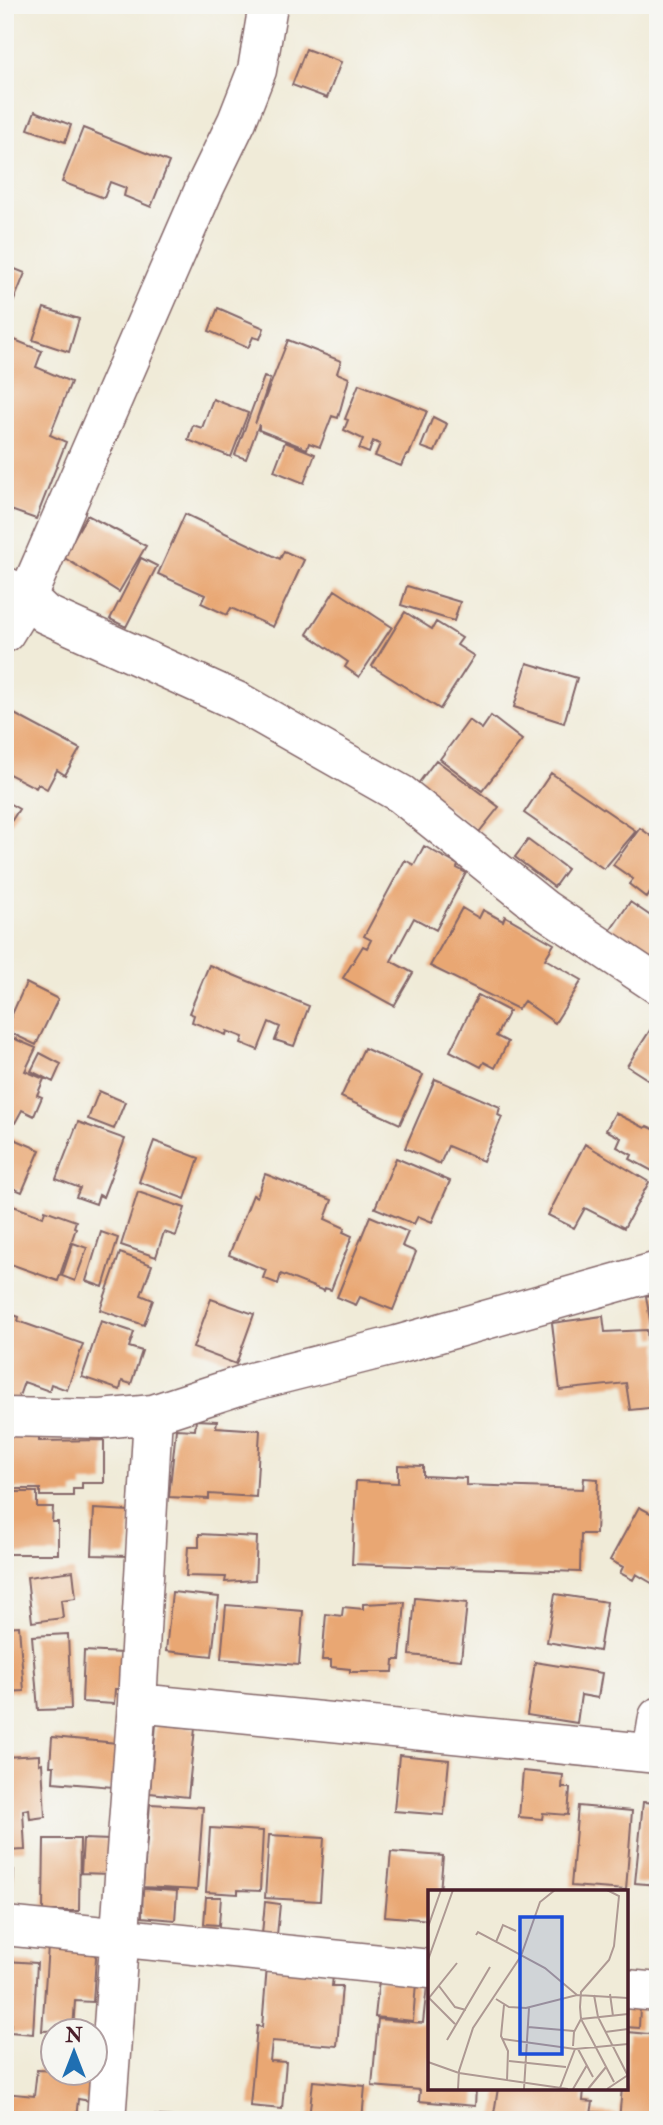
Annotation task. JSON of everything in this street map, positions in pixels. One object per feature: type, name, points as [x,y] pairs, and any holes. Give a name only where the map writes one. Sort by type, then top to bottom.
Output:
[{"type":"street","points":[[5,633],[16,591],[237,121],[257,70],[268,5]]},
{"type":"street","points":[[16,591],[45,614],[239,702],[401,794],[544,909],[658,985]]},
{"type":"street","points":[[5,1418],[101,1419],[153,1414],[251,1382],[658,1271]]},
{"type":"street","points":[[106,2120],[137,1703],[153,1414]]},
{"type":"street","points":[[137,1703],[656,1741]]},
{"type":"street","points":[[5,1926],[428,1969]]},
{"type":"street","points":[[628,1989],[658,1992]]},
{"type":"building","points":[[306,49],[341,62],[327,98],[292,85]]},
{"type":"building","points":[[35,111],[71,125],[65,142],[28,129]]},
{"type":"building","points":[[83,128],[169,162],[151,207],[124,196],[126,188],[110,182],[104,198],[62,182]]},
{"type":"building","points":[[5,265],[25,273],[5,323]]},
{"type":"building","points":[[44,308],[79,319],[69,352],[33,340]]},
{"type":"building","points":[[218,308],[264,328],[260,339],[253,337],[248,348],[209,331]]},
{"type":"building","points":[[5,336],[42,351],[36,367],[71,382],[50,435],[66,442],[36,519],[5,508]]},
{"type":"building","points":[[288,340],[341,361],[337,373],[349,378],[338,418],[332,416],[320,447],[309,443],[307,449],[259,430],[259,424],[246,459],[235,455],[264,377],[270,379],[255,424]]},
{"type":"building","points":[[359,384],[427,411],[409,455],[406,455],[401,466],[375,456],[380,444],[373,441],[369,453],[359,449],[363,439],[344,430],[348,420],[345,419]]},
{"type":"building","points":[[213,399],[248,413],[231,457],[188,440],[193,425],[202,428]]},
{"type":"building","points":[[433,417],[447,424],[435,452],[421,447]]},
{"type":"building","points":[[285,442],[315,454],[304,483],[274,471]]},
{"type":"building","points":[[185,514],[280,559],[284,551],[304,560],[273,627],[231,608],[227,615],[201,603],[205,595],[158,574]]},
{"type":"building","points":[[87,515],[146,546],[119,592],[63,557]]},
{"type":"building","points":[[141,558],[157,566],[126,627],[110,619]]},
{"type":"building","points":[[407,586],[460,602],[454,621],[401,605]]},
{"type":"building","points":[[335,590],[392,627],[359,677],[345,667],[348,662],[307,634]]},
{"type":"building","points":[[405,612],[432,629],[436,622],[462,638],[457,645],[474,656],[440,709],[372,666]]},
{"type":"building","points":[[527,663],[577,678],[564,723],[514,707]]},
{"type":"building","points":[[5,709],[80,749],[65,775],[57,770],[47,789],[38,784],[36,788],[5,772]]},
{"type":"building","points":[[491,716],[522,740],[482,791],[440,759],[469,720],[482,729]]},
{"type":"building","points":[[436,760],[499,807],[479,832],[417,785]]},
{"type":"building","points":[[551,773],[636,831],[604,869],[524,813]]},
{"type":"building","points":[[5,801],[19,809],[5,831]]},
{"type":"building","points":[[640,828],[658,841],[658,899],[650,893],[647,898],[629,884],[633,879],[613,865]]},
{"type":"building","points":[[528,840],[567,869],[554,887],[515,857]]},
{"type":"building","points":[[424,846],[458,865],[457,868],[466,873],[436,930],[414,918],[391,961],[413,973],[394,1006],[343,978],[363,946],[367,948],[371,940],[364,936],[405,860],[414,865]]},
{"type":"building","points":[[630,902],[658,921],[658,955],[654,961],[610,931]]},
{"type":"building","points":[[462,908],[479,918],[483,910],[503,921],[505,916],[554,944],[545,959],[582,980],[555,1023],[524,1001],[518,1009],[430,966]]},
{"type":"building","points":[[209,965],[309,1006],[294,1046],[275,1040],[280,1027],[269,1022],[258,1050],[241,1043],[243,1037],[227,1031],[226,1035],[192,1022],[194,1015],[189,1013]]},
{"type":"building","points":[[26,983],[58,999],[36,1045],[5,1030]]},
{"type":"building","points":[[478,995],[509,1011],[496,1036],[508,1042],[495,1068],[484,1062],[481,1067],[450,1051]]},
{"type":"building","points":[[658,1018],[658,1086],[627,1066]]},
{"type":"building","points":[[8,1036],[36,1048],[25,1071],[44,1079],[37,1095],[42,1097],[34,1116],[22,1110],[15,1123],[5,1118],[5,1038]]},
{"type":"building","points":[[364,1048],[423,1075],[400,1124],[341,1097]]},
{"type":"building","points":[[40,1053],[61,1064],[53,1082],[31,1071]]},
{"type":"building","points":[[435,1079],[500,1107],[498,1115],[502,1117],[483,1161],[448,1146],[440,1164],[405,1148]]},
{"type":"building","points":[[99,1091],[125,1102],[114,1129],[88,1119]]},
{"type":"building","points":[[615,1113],[645,1128],[647,1126],[658,1131],[658,1174],[630,1159],[632,1155],[617,1147],[621,1138],[606,1130]]},
{"type":"building","points":[[78,1122],[125,1139],[103,1197],[99,1195],[96,1204],[76,1197],[80,1188],[56,1179]]},
{"type":"building","points":[[5,1135],[40,1150],[22,1192],[5,1185]]},
{"type":"building","points":[[154,1141],[199,1158],[185,1199],[139,1182]]},
{"type":"building","points":[[585,1144],[649,1182],[624,1228],[585,1208],[574,1228],[548,1215]]},
{"type":"building","points":[[396,1158],[450,1181],[432,1222],[418,1216],[414,1224],[375,1208]]},
{"type":"building","points":[[265,1174],[332,1200],[325,1219],[345,1228],[343,1232],[352,1236],[331,1290],[325,1288],[324,1291],[281,1274],[278,1284],[263,1278],[266,1270],[229,1255],[253,1195],[257,1197]]},
{"type":"building","points":[[138,1192],[185,1208],[176,1236],[164,1232],[156,1257],[121,1245]]},
{"type":"building","points":[[5,1203],[43,1217],[45,1210],[76,1221],[58,1281],[5,1262]]},
{"type":"building","points":[[370,1216],[408,1232],[402,1246],[416,1252],[393,1310],[360,1297],[356,1305],[337,1297]]},
{"type":"building","points":[[101,1232],[118,1238],[103,1287],[86,1281]]},
{"type":"building","points":[[73,1243],[87,1248],[75,1281],[62,1276]]},
{"type":"building","points":[[120,1253],[152,1265],[141,1295],[153,1300],[144,1325],[100,1310]]},
{"type":"building","points":[[658,1294],[658,1337],[653,1338],[646,1296]]},
{"type":"building","points":[[211,1299],[254,1314],[236,1364],[193,1348]]},
{"type":"building","points":[[5,1312],[19,1317],[18,1321],[83,1344],[67,1390],[51,1384],[49,1391],[24,1382],[18,1399],[5,1399]]},
{"type":"building","points":[[603,1316],[605,1332],[647,1330],[648,1343],[658,1342],[658,1407],[630,1410],[626,1383],[560,1390],[552,1323]]},
{"type":"building","points":[[101,1321],[134,1332],[129,1347],[142,1351],[131,1384],[122,1381],[120,1390],[82,1377]]},
{"type":"building","points":[[196,1420],[217,1421],[216,1427],[260,1430],[256,1497],[209,1494],[209,1499],[169,1497],[176,1429],[195,1430]]},
{"type":"building","points":[[5,1434],[39,1434],[39,1441],[104,1440],[104,1483],[82,1483],[82,1489],[73,1489],[73,1496],[40,1496],[40,1489],[5,1489]]},
{"type":"building","points":[[398,1465],[423,1466],[423,1476],[466,1478],[466,1485],[583,1489],[584,1478],[598,1479],[596,1534],[581,1534],[580,1572],[352,1564],[356,1481],[398,1483]]},
{"type":"building","points":[[5,1492],[37,1492],[37,1507],[53,1507],[52,1522],[58,1522],[58,1554],[6,1554]]},
{"type":"building","points":[[639,1507],[658,1517],[658,1580],[655,1585],[636,1574],[633,1580],[620,1573],[623,1567],[610,1560]]},
{"type":"building","points":[[94,1509],[130,1511],[128,1556],[92,1555]]},
{"type":"building","points":[[199,1534],[257,1537],[255,1580],[225,1582],[226,1577],[186,1576],[188,1547],[199,1547]]},
{"type":"building","points":[[73,1571],[76,1598],[61,1600],[63,1618],[32,1622],[27,1577]]},
{"type":"building","points":[[172,1592],[219,1597],[212,1656],[166,1651]]},
{"type":"building","points":[[555,1594],[607,1602],[599,1651],[547,1642]]},
{"type":"building","points":[[415,1598],[467,1603],[461,1660],[410,1655]]},
{"type":"building","points":[[405,1602],[400,1660],[394,1660],[393,1672],[350,1672],[350,1669],[331,1667],[331,1660],[322,1660],[326,1614],[342,1616],[343,1607],[363,1609],[363,1604]]},
{"type":"building","points":[[226,1605],[303,1611],[299,1665],[221,1659]]},
{"type":"building","points":[[19,1626],[24,1691],[5,1692],[5,1627]]},
{"type":"building","points":[[68,1634],[71,1709],[38,1710],[32,1636]]},
{"type":"building","points":[[84,1651],[122,1653],[124,1689],[115,1689],[114,1704],[82,1702]]},
{"type":"building","points":[[535,1662],[602,1673],[598,1698],[581,1695],[577,1723],[527,1715]]},
{"type":"building","points":[[156,1724],[195,1728],[188,1797],[150,1793]]},
{"type":"building","points":[[52,1737],[117,1743],[113,1787],[53,1782],[54,1766],[50,1766]]},
{"type":"building","points":[[39,1755],[39,1764],[42,1763],[45,1817],[30,1819],[29,1809],[23,1810],[25,1850],[5,1851],[5,1757]]},
{"type":"building","points":[[399,1755],[449,1760],[444,1815],[394,1811]]},
{"type":"building","points":[[523,1771],[563,1775],[562,1788],[570,1788],[568,1815],[543,1813],[542,1819],[519,1817]]},
{"type":"building","points":[[643,1802],[658,1803],[658,1885],[635,1883]]},
{"type":"building","points":[[150,1804],[203,1807],[197,1890],[143,1887]]},
{"type":"building","points":[[578,1806],[632,1811],[626,1890],[571,1886]]},
{"type":"building","points":[[210,1828],[263,1831],[260,1891],[238,1890],[238,1894],[206,1892]]},
{"type":"building","points":[[269,1835],[324,1838],[320,1901],[265,1898]]},
{"type":"building","points":[[44,1839],[80,1839],[79,1911],[43,1911]]},
{"type":"building","points":[[83,1839],[110,1840],[109,1874],[81,1873]]},
{"type":"building","points":[[391,1852],[443,1856],[440,1890],[428,1890],[428,1920],[385,1916]]},
{"type":"building","points":[[5,1870],[14,1870],[12,1903],[5,1903]]},
{"type":"building","points":[[143,1889],[177,1891],[175,1920],[142,1917]]},
{"type":"building","points":[[206,1897],[221,1897],[219,1925],[204,1924]]},
{"type":"building","points":[[265,1902],[280,1904],[277,1935],[262,1934]]},
{"type":"building","points":[[48,1946],[91,1949],[96,1957],[93,2002],[75,2001],[74,2016],[43,2016]]},
{"type":"building","points":[[5,1961],[37,1963],[33,2034],[10,2032],[11,2019],[5,2019]]},
{"type":"building","points":[[267,1966],[333,1975],[332,1986],[342,1986],[337,2046],[272,2041],[270,2061],[286,2062],[282,2109],[250,2106],[257,2026],[262,2027]]},
{"type":"building","points":[[379,1980],[416,1983],[413,2021],[375,2017]]},
{"type":"building","points":[[428,1986],[428,2090],[476,2090],[475,2106],[419,2101],[420,2090],[372,2086],[378,2019],[423,2023]]},
{"type":"building","points":[[628,2006],[640,2007],[639,2028],[628,2027]]},
{"type":"building","points":[[628,2032],[658,2035],[658,2120],[619,2120],[622,2090],[628,2090]]},
{"type":"building","points":[[37,2070],[38,2086],[91,2086],[90,2101],[78,2099],[76,2120],[5,2120],[5,2093],[34,2096]]},
{"type":"building","points":[[313,2081],[365,2086],[362,2120],[309,2119]]},
{"type":"building","points":[[498,2090],[584,2090],[583,2101],[593,2102],[590,2120],[493,2120]]},
{"type":"building","points":[[593,2112],[617,2114],[617,2120],[592,2120]]},
{"type":"building","points":[[132,2114],[186,2118],[186,2120],[132,2120]]}]
